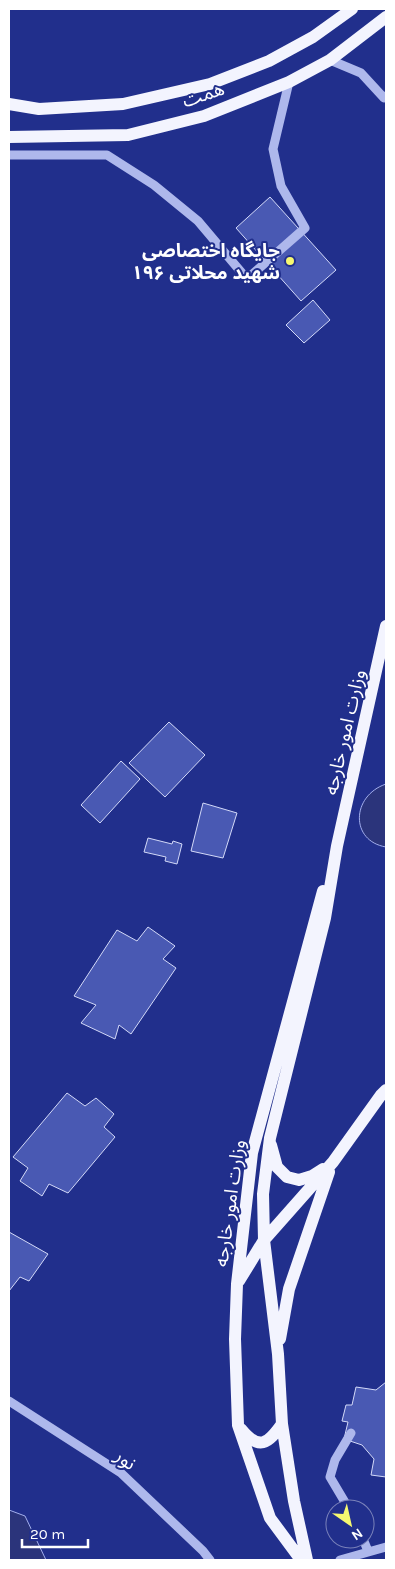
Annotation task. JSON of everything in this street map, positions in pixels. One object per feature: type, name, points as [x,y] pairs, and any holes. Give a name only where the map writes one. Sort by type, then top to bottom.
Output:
[{"type":"main road","name":"همت","points":[[9,104],[39,108],[123,104],[210,84],[269,61],[306,41],[352,9]]},
{"type":"main road","name":"همت","points":[[9,137],[128,135],[204,116],[289,82],[330,60],[386,16]]},
{"type":"main road","name":"وزارت امور خارجه","points":[[307,1560],[294,1501],[282,1424],[278,1354],[264,1240],[262,1194],[270,1138],[325,918],[337,846],[386,626]]},
{"type":"main road","name":"وزارت امور خارجه","points":[[302,1560],[270,1518],[238,1425],[237,1284],[252,1153],[316,915],[337,846]]},
{"type":"main road","points":[[237,1284],[264,1240],[333,1162],[386,1090]]},
{"type":"main road","points":[[270,1138],[277,1168],[287,1176],[299,1180],[312,1176],[333,1162]]},
{"type":"main road","points":[[278,1354],[289,1289],[316,1206],[333,1162]]},
{"type":"main road","points":[[238,1425],[249,1438],[258,1443],[267,1442],[282,1424]]},
{"type":"street","points":[[330,60],[361,73],[384,98],[386,96]]},
{"type":"street","points":[[9,155],[107,155],[154,185],[198,221],[247,279],[305,228],[281,186],[273,149],[289,82]]},
{"type":"street","name":"نور","points":[[9,1401],[121,1473],[203,1551],[210,1560]]},
{"type":"street","points":[[343,1499],[330,1477],[335,1460],[351,1433]]},
{"type":"street","points":[[340,1560],[386,1547]]},
{"type":"shaded area","points":[[386,784],[386,847],[374,843],[366,836],[361,828],[359,818],[366,798],[374,790]]},
{"type":"shaded area","points":[[9,1510],[25,1516],[46,1560],[9,1560]]},
{"type":"building","points":[[270,197],[336,270],[301,301],[236,228]]},
{"type":"building","points":[[313,300],[330,320],[304,343],[286,325]]},
{"type":"building","points":[[169,722],[205,755],[165,797],[129,763]]},
{"type":"building","points":[[121,761],[140,779],[100,823],[81,805]]},
{"type":"building","points":[[203,803],[237,813],[223,858],[191,851]]},
{"type":"building","points":[[148,838],[172,844],[173,841],[182,844],[177,864],[165,861],[166,857],[144,852]]},
{"type":"building","points":[[148,927],[175,946],[163,959],[176,968],[131,1034],[119,1025],[115,1039],[81,1023],[96,1005],[74,996],[117,930],[137,941]]},
{"type":"building","points":[[67,1093],[85,1106],[96,1098],[114,1114],[104,1127],[115,1137],[68,1193],[49,1184],[42,1196],[20,1181],[28,1168],[13,1157]]},
{"type":"building","points":[[9,1232],[48,1254],[29,1281],[20,1277],[9,1291]]},
{"type":"building","points":[[386,1382],[386,1477],[371,1475],[374,1459],[362,1445],[344,1439],[348,1422],[342,1421],[346,1405],[352,1405],[356,1387],[376,1390]]},
{"type":"place","name":"جایگاه اختصاصی ۱۹۶ شهید محلاتی","points":[[290,261]]}]
